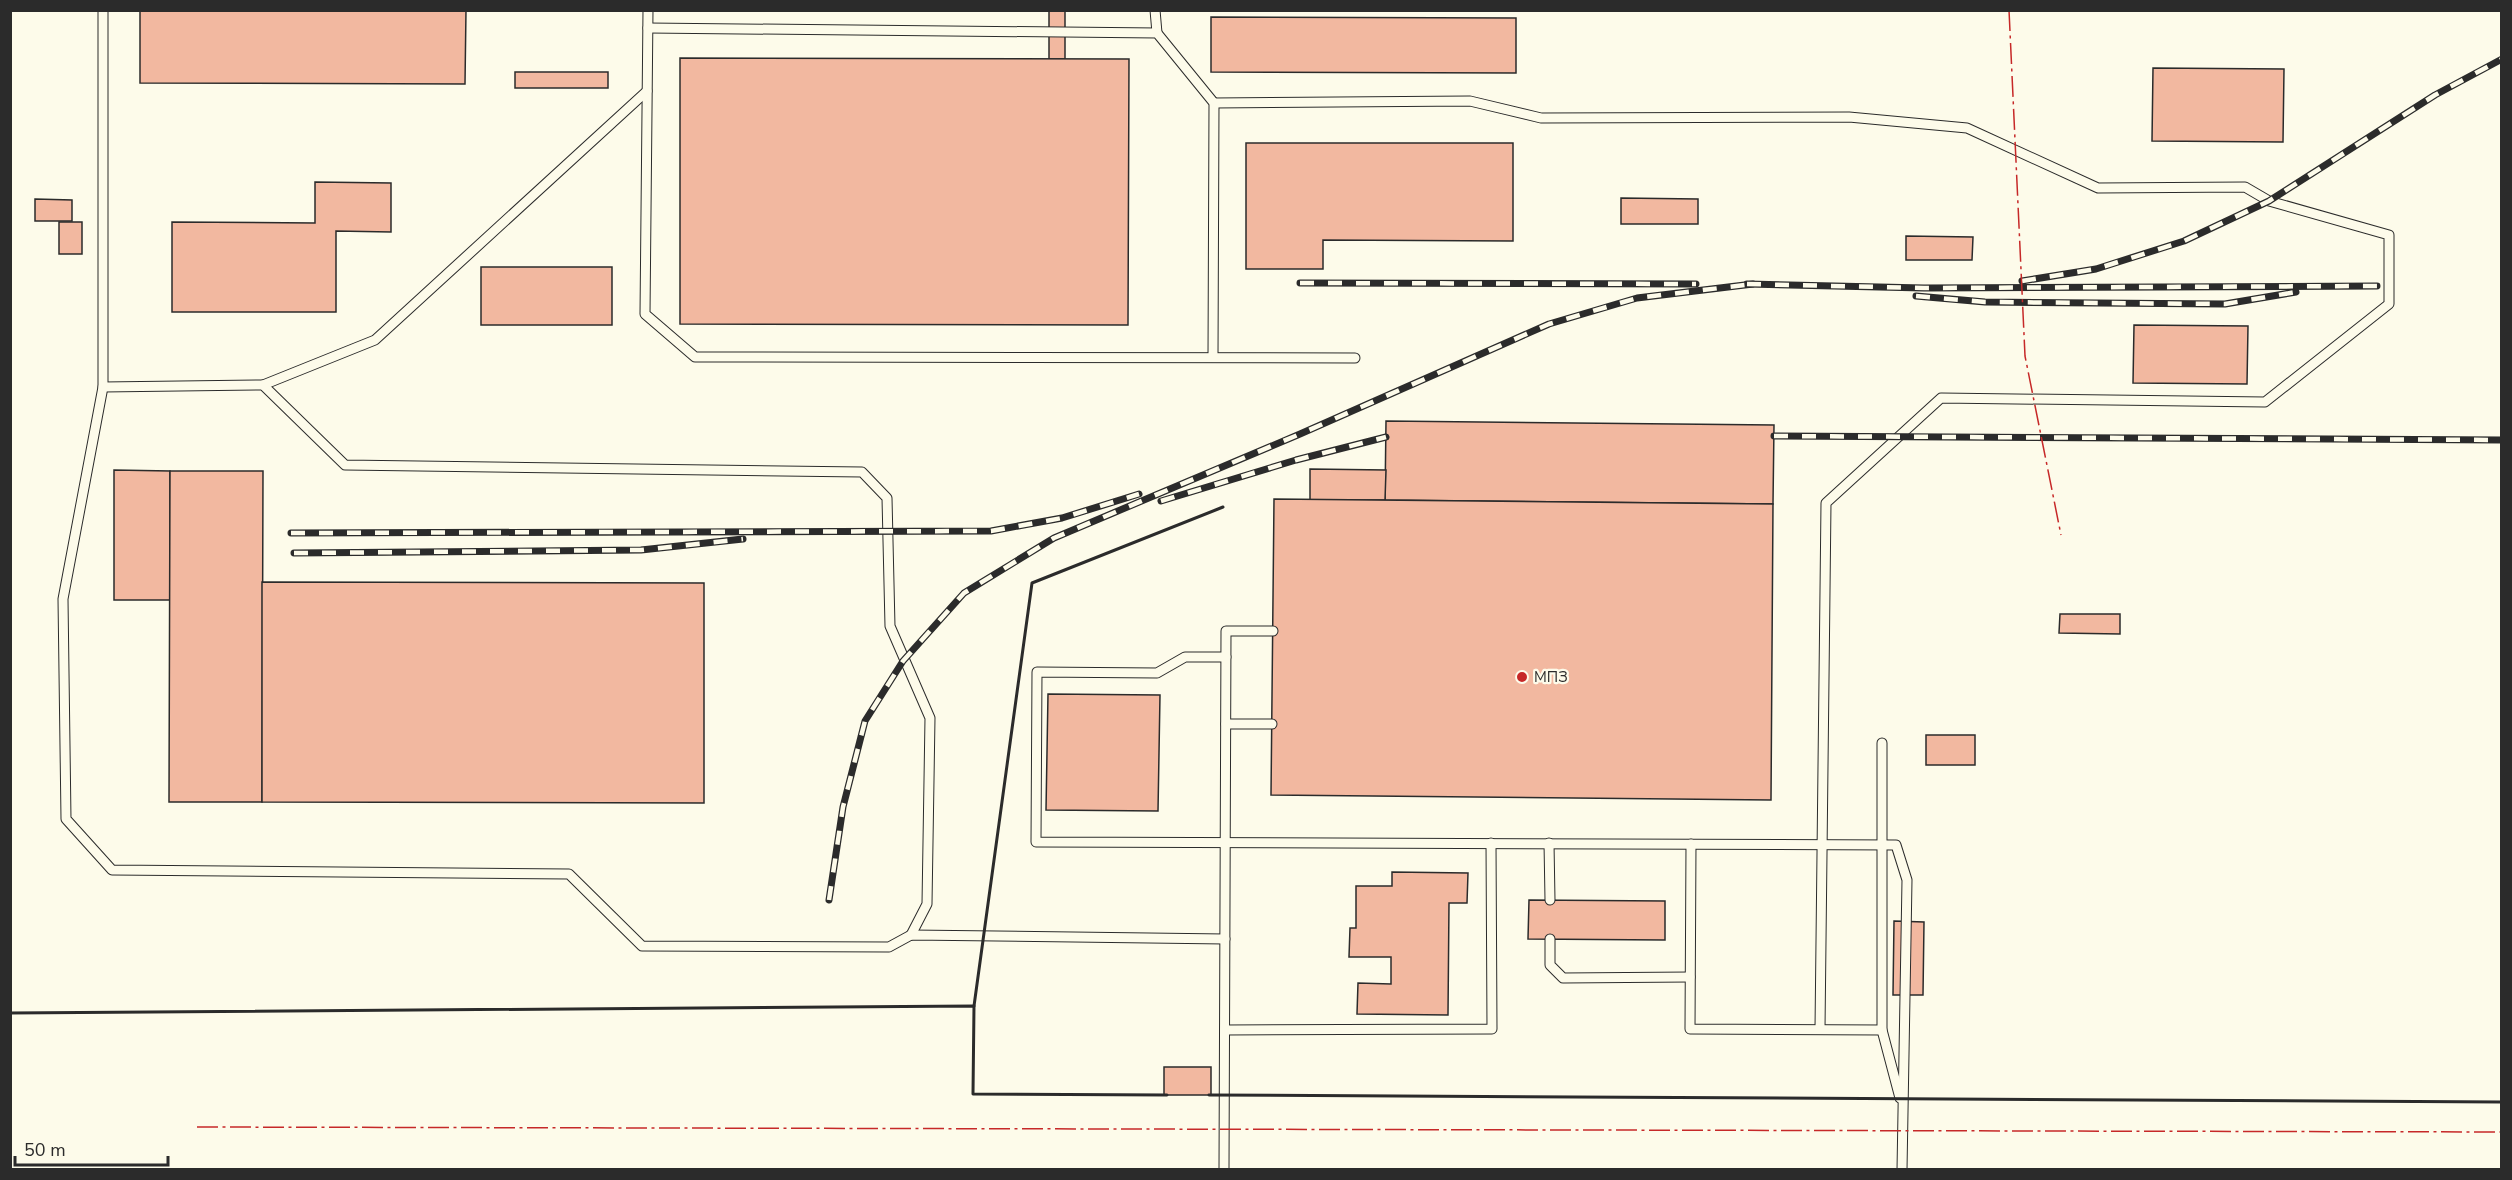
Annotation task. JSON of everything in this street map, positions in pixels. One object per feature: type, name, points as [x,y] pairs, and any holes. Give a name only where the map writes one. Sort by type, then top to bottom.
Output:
[{"type":"lane","points":[[103,10],[103,387],[63,599],[66,819],[112,870],[569,874],[642,946],[889,947],[911,935],[1225,939]]},
{"type":"lane","points":[[648,10],[645,314],[694,357],[1355,358]]},
{"type":"lane","points":[[1155,10],[1157,33],[1214,103],[1213,357]]},
{"type":"lane","points":[[648,28],[1157,33]]},
{"type":"lane","points":[[103,387],[263,385],[375,340],[647,91]]},
{"type":"lane","points":[[1214,103],[1470,101],[1541,118],[1849,117],[1966,128],[2097,188],[2245,186],[2269,201],[2389,235],[2389,304],[2265,402],[1941,398],[1826,503],[1821,1029]]},
{"type":"lane","points":[[263,385],[345,465],[862,472],[887,498],[890,626],[930,718],[927,904],[911,935]]},
{"type":"lane","points":[[1224,1170],[1226,631],[1273,631]]},
{"type":"lane","points":[[1226,657],[1185,657],[1157,673],[1037,672],[1036,842],[1896,844],[1907,880],[1902,1170]]},
{"type":"lane","points":[[1226,724],[1272,724]]},
{"type":"lane","points":[[1882,743],[1882,1030],[1903,1108]]},
{"type":"lane","points":[[1225,1030],[1492,1029],[1491,843]]},
{"type":"lane","points":[[1549,843],[1550,900]]},
{"type":"lane","points":[[1691,844],[1690,1029],[1882,1030]]},
{"type":"lane","points":[[1550,939],[1550,965],[1563,978],[1690,977]]},
{"type":"building","points":[[140,10],[466,10],[465,84],[140,83]]},
{"type":"building","points":[[737,10],[1081,10],[1081,11]]},
{"type":"building","points":[[1049,11],[1065,11],[1065,59],[1049,59]]},
{"type":"building","points":[[1211,17],[1516,18],[1516,73],[1211,72]]},
{"type":"building","points":[[680,58],[1129,59],[1128,325],[680,324]]},
{"type":"building","points":[[2153,68],[2284,69],[2283,142],[2152,141]]},
{"type":"building","points":[[515,72],[608,72],[608,88],[515,88]]},
{"type":"building","points":[[1246,143],[1513,143],[1513,241],[1323,240],[1323,269],[1246,269]]},
{"type":"building","points":[[315,182],[391,183],[391,232],[336,231],[336,312],[172,312],[172,222],[315,223]]},
{"type":"building","points":[[1621,198],[1698,199],[1698,224],[1621,224]]},
{"type":"building","points":[[35,199],[72,200],[72,221],[35,221]]},
{"type":"building","points":[[59,222],[82,222],[82,254],[59,254]]},
{"type":"building","points":[[1906,236],[1973,237],[1972,260],[1906,260]]},
{"type":"building","points":[[481,267],[612,267],[612,325],[481,325]]},
{"type":"building","points":[[2134,325],[2248,326],[2247,384],[2133,383]]},
{"type":"building","points":[[1386,421],[1774,425],[1773,504],[1385,500]]},
{"type":"building","points":[[1310,469],[1386,470],[1385,500],[1310,500]]},
{"type":"building","points":[[114,470],[170,471],[170,600],[114,600]]},
{"type":"building","points":[[170,471],[263,471],[262,802],[169,802]]},
{"type":"building","name":"МПЗ","points":[[1274,499],[1773,504],[1771,800],[1271,795]]},
{"type":"building","points":[[262,582],[704,583],[704,803],[262,802]]},
{"type":"building","points":[[2060,614],[2120,614],[2120,634],[2059,633]]},
{"type":"building","points":[[1048,694],[1160,695],[1158,811],[1046,810]]},
{"type":"building","points":[[1926,735],[1975,735],[1975,765],[1926,765]]},
{"type":"building","points":[[1392,872],[1468,873],[1467,903],[1449,903],[1448,1015],[1357,1014],[1358,983],[1391,984],[1391,957],[1349,957],[1350,928],[1356,928],[1356,886],[1392,886]]},
{"type":"building","points":[[1529,900],[1665,901],[1665,940],[1528,939]]},
{"type":"building","points":[[1894,921],[1924,922],[1923,995],[1893,995]]},
{"type":"building","points":[[1164,1067],[1211,1067],[1211,1095],[1164,1095]]},
{"type":"railway","points":[[2022,281],[2096,269],[2184,241],[2269,201],[2435,95],[2502,59]]},
{"type":"railway","points":[[1300,283],[1696,284]]},
{"type":"railway","points":[[1747,284],[1924,288],[2377,286]]},
{"type":"railway","points":[[829,900],[843,807],[865,721],[903,661],[964,593],[1054,538],[1300,434],[1549,324],[1637,298],[1753,284]]},
{"type":"railway","points":[[1916,296],[1985,302],[2225,304],[2296,292]]},
{"type":"railway","points":[[1774,436],[2502,440]]},
{"type":"railway","points":[[1161,501],[1296,460],[1386,437]]},
{"type":"railway","points":[[291,533],[991,531],[1062,518],[1139,494]]},
{"type":"railway","points":[[294,553],[641,550],[743,539]]},
{"type":"wall","points":[[974,1006],[1032,583],[1223,507]]},
{"type":"wall","points":[[10,1013],[974,1006],[973,1094],[1167,1095]]},
{"type":"wall","points":[[1209,1095],[2502,1102]]},
{"type":"power","points":[[2009,10],[2025,356],[2061,535]]},
{"type":"power","points":[[197,1127],[2502,1132]]},
{"type":"place","name":"МПЗ","points":[[1522,677]]}]
